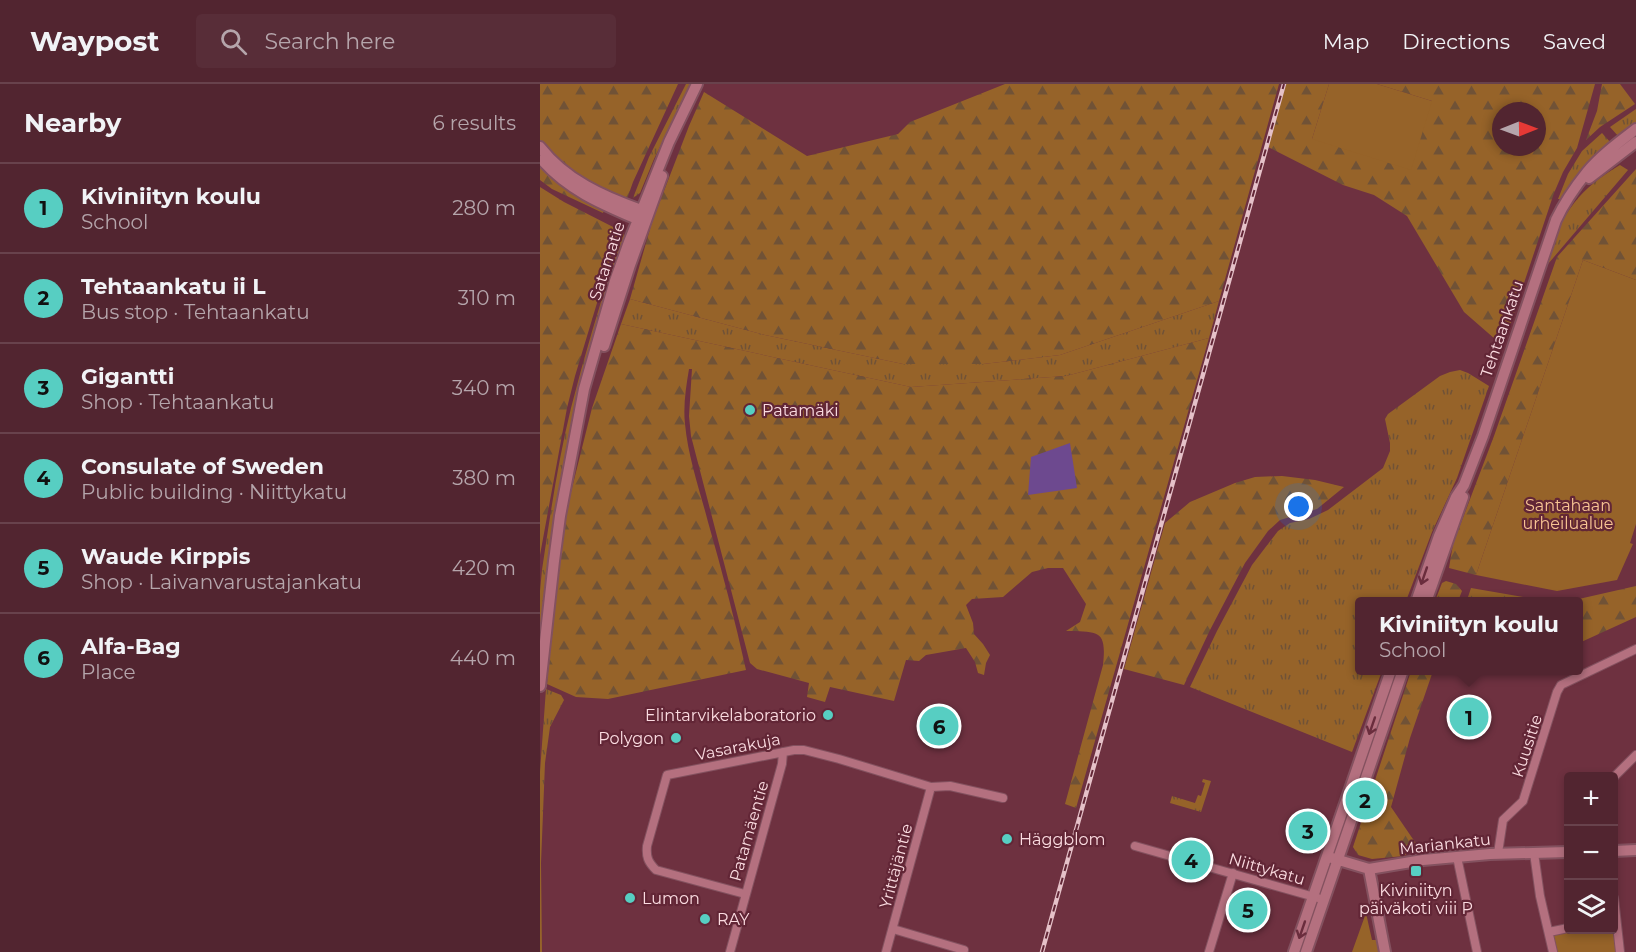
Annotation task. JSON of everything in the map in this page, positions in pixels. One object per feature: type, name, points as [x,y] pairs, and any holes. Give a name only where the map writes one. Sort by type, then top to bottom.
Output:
[{"type":"main road","name":"Satamatie","points":[[540,686],[554,561],[579,420],[642,216],[669,142],[698,84]]},
{"type":"main road","name":"Tehtaankatu","points":[[1418,597],[1439,536],[1456,497],[1464,485],[1483,436],[1548,240],[1563,206],[1591,168],[1636,129]]},
{"type":"main road","name":"Tehtaankatu","points":[[1577,188],[1636,142]]},
{"type":"main road","points":[[540,147],[561,169],[578,182],[642,216]]},
{"type":"main road","points":[[540,158],[555,174],[577,190],[642,216]]},
{"type":"main road","name":"Tehtaankatu","points":[[1428,597],[1463,498],[1464,485]]},
{"type":"main road","points":[[1332,858],[1389,675]]},
{"type":"main road","points":[[1294,952],[1318,898],[1401,675]]},
{"type":"main road","points":[[1618,851],[1636,850]]},
{"type":"main road","name":"Mariankatu","points":[[1332,858],[1369,869],[1423,860],[1498,853],[1564,852]]},
{"type":"main road","points":[[1369,869],[1385,952]]},
{"type":"main road","points":[[1306,952],[1318,898]]},
{"type":"street","name":"Kuusitie","points":[[1583,674],[1636,649]]},
{"type":"street","name":"Kuusitie","points":[[1498,853],[1503,820],[1523,801],[1557,692],[1561,685],[1582,675]]},
{"type":"street","name":"Vasarakuja","points":[[746,894],[656,870],[648,861],[646,855],[654,818],[667,775],[783,752],[804,750],[931,787],[950,786],[1003,798]]},
{"type":"street","name":"Patamäentie","points":[[730,952],[782,764],[783,752]]},
{"type":"street","points":[[1618,773],[1636,755]]},
{"type":"street","name":"Yrittäjäntie","points":[[886,952],[931,787]]},
{"type":"street","name":"Niittykatu","points":[[1135,846],[1318,898]]},
{"type":"street","points":[[1534,853],[1540,896],[1553,952]]},
{"type":"street","points":[[1457,857],[1477,952]]},
{"type":"street","points":[[1209,952],[1233,873]]},
{"type":"street","points":[[893,929],[964,950]]},
{"type":"street","points":[[1549,932],[1564,929]]},
{"type":"street","points":[[1617,934],[1620,952]]},
{"type":"green space","points":[[540,84],[678,84],[627,199],[599,190],[575,175],[542,144],[540,140]]},
{"type":"green space","points":[[686,84],[691,84],[640,193],[633,198],[649,157]]},
{"type":"green space","points":[[1005,84],[1279,84],[1219,301],[1060,355],[983,364],[903,364],[765,335],[630,299],[652,222],[704,92],[807,156],[898,134],[910,122]]},
{"type":"green space","points":[[1286,84],[1329,84],[1312,139],[1432,101],[1377,84],[1595,84],[1577,148],[1554,193],[1503,346],[1464,312],[1407,216],[1374,195],[1343,185],[1268,147]]},
{"type":"green space","points":[[1329,84],[1377,84],[1432,101],[1411,170],[1312,139]]},
{"type":"green space","points":[[1602,84],[1620,84],[1635,104],[1600,127],[1586,140],[1597,111]]},
{"type":"green space","points":[[1636,109],[1636,124],[1619,137],[1610,127]]},
{"type":"green space","points":[[1602,133],[1611,143],[1577,175],[1558,199],[1568,174],[1582,151]]},
{"type":"green space","points":[[540,164],[557,182],[604,210],[603,213],[552,189],[540,180]]},
{"type":"green space","points":[[1620,165],[1628,170],[1548,264],[1547,257],[1553,241],[1574,203],[1594,183]]},
{"type":"green space","points":[[1636,169],[1636,280],[1583,260],[1476,575],[1449,568],[1453,544],[1557,257]]},
{"type":"green space","points":[[540,187],[619,230],[567,408],[540,555]]},
{"type":"green space","points":[[623,233],[625,237],[587,366],[568,444],[552,538],[540,633],[542,570],[562,448],[583,364]]},
{"type":"green space","name":"Santahaan urheilualue","points":[[1583,260],[1636,280],[1636,524],[1630,543],[1633,544],[1617,580],[1557,591],[1476,575]]},
{"type":"green space","points":[[630,299],[765,335],[903,364],[983,364],[1060,355],[1219,301],[1209,338],[1066,376],[911,387],[621,324]]},
{"type":"green space","points":[[621,324],[911,387],[1066,376],[1209,338],[1076,808],[1065,804],[1103,665],[1104,653],[1098,635],[1066,631],[1080,622],[1086,604],[1063,568],[1048,568],[1032,572],[1003,597],[972,599],[966,605],[973,623],[974,634],[990,655],[984,675],[978,673],[975,662],[966,648],[926,655],[919,661],[906,660],[894,701],[830,687],[825,702],[807,697],[809,683],[757,669],[750,663],[691,436],[689,416],[692,369],[689,369],[685,403],[685,424],[689,449],[746,670],[608,699],[576,697],[547,684],[558,561],[565,516],[592,408]]},
{"type":"green space","points":[[1460,370],[1489,386],[1457,478],[1432,532],[1408,597],[1355,597],[1355,675],[1381,675],[1352,752],[1190,687],[1252,565],[1278,531],[1290,523],[1309,519],[1328,510],[1383,468],[1390,451],[1385,419],[1388,414],[1440,376]]},
{"type":"green space","points":[[1282,476],[1315,480],[1344,487],[1317,509],[1280,520],[1268,531],[1245,563],[1184,685],[1124,669],[1165,523],[1190,502],[1235,483],[1255,477]]},
{"type":"green space","points":[[1446,581],[1456,584],[1462,591],[1460,597],[1437,597],[1442,583]]},
{"type":"green space","points":[[1636,586],[1636,617],[1583,641],[1583,598]]},
{"type":"green space","points":[[1471,588],[1523,597],[1468,597]]},
{"type":"green space","points":[[1410,675],[1432,675],[1410,738],[1391,807],[1417,845],[1404,856],[1372,859],[1358,855],[1353,847]]},
{"type":"green space","points":[[546,689],[561,695],[564,700],[550,727],[545,763],[541,863],[542,952],[540,952],[540,772]]},
{"type":"green space","points":[[1203,779],[1211,781],[1201,812],[1170,803],[1172,796],[1195,803],[1198,795],[1201,796],[1205,783],[1202,782]]},
{"type":"green space","points":[[1366,913],[1372,940],[1378,940],[1381,952],[1352,952]]},
{"type":"green space","points":[[1564,931],[1564,934],[1614,934],[1616,952],[1557,952],[1553,933]]},
{"type":"shaded area","points":[[1070,443],[1077,488],[1028,495],[1031,457]]},
{"type":"railway","points":[[1042,952],[1284,84]]},
{"type":"place","name":"Patamäki","points":[[750,410]]},
{"type":"place","name":"Elintarvikelaboratorio","points":[[828,715]]},
{"type":"place","name":"Kiviniityn koulu","points":[[1469,717]]},
{"type":"place","name":"Alfa-Bag","points":[[939,726]]},
{"type":"place","name":"Polygon","points":[[676,738]]},
{"type":"place","name":"Tehtaankatu ii L","points":[[1365,800]]},
{"type":"place","name":"Gigantti","points":[[1308,831]]},
{"type":"place","name":"Häggblom","points":[[1007,839]]},
{"type":"place","name":"Consulate of Sweden","points":[[1191,860]]},
{"type":"place","name":"Kiviniityn päiväkoti viii P","points":[[1416,871]]},
{"type":"place","name":"Lumon","points":[[630,898]]},
{"type":"place","name":"Waude Kirppis","points":[[1248,910]]},
{"type":"place","name":"RAY","points":[[705,919]]}]
